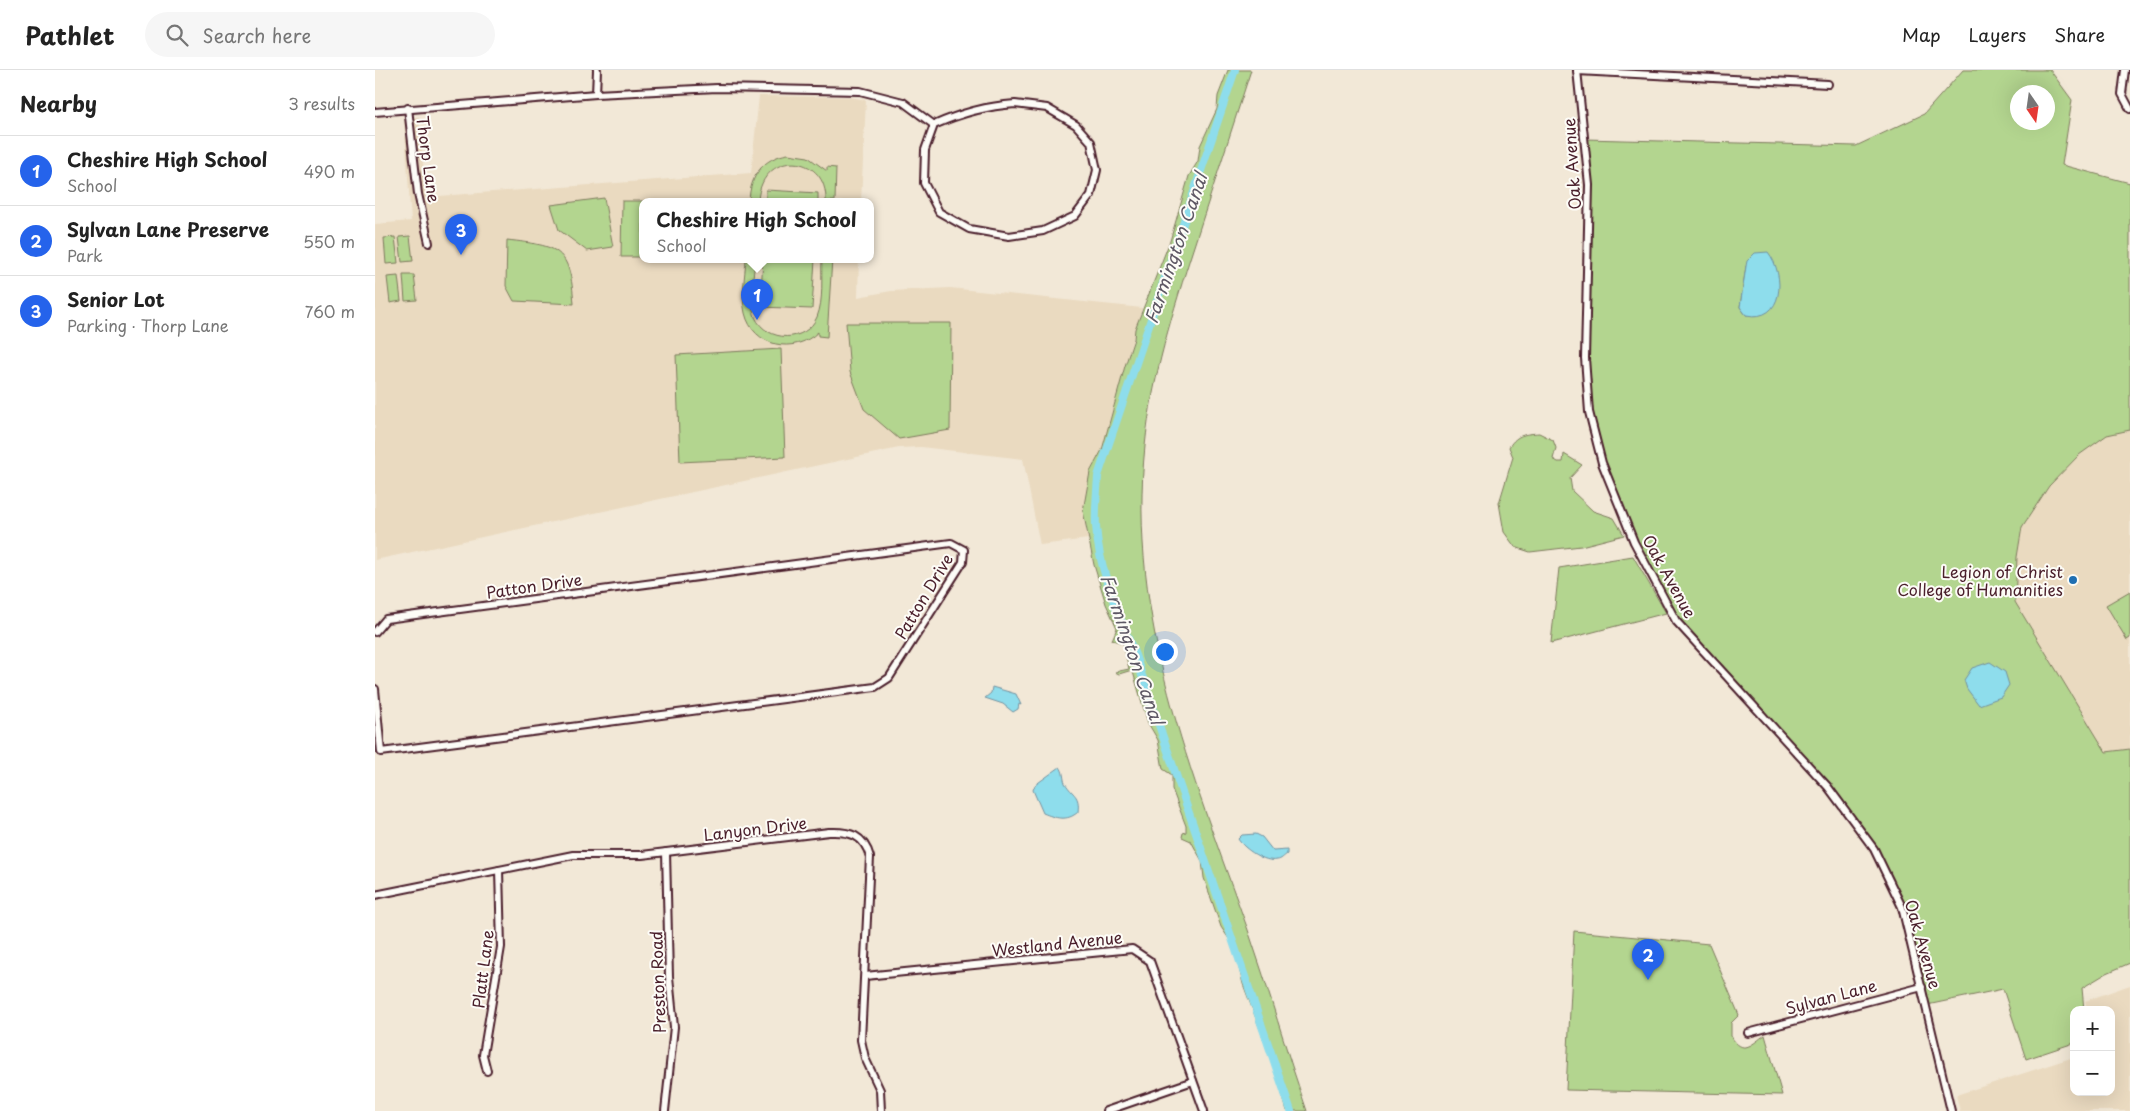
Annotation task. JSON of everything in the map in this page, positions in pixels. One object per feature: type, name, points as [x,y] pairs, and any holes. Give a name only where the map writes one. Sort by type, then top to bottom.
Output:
[{"type":"street","points":[[596,94],[597,70]]},
{"type":"street","points":[[2125,70],[2122,94],[2130,109]]},
{"type":"street","points":[[1577,71],[1684,73],[1828,84]]},
{"type":"street","name":"Oak Avenue","points":[[1577,71],[1589,185],[1585,358],[1589,412],[1602,463],[1635,542],[1676,621],[1828,787],[1874,849],[1902,907],[1951,1111]]},
{"type":"street","points":[[375,112],[596,94],[717,88],[861,91],[903,102],[934,125]]},
{"type":"street","points":[[1015,104],[1047,108],[1076,125],[1091,142],[1097,170],[1091,195],[1075,216],[1043,231],[1009,236],[969,229],[939,212],[924,183],[925,150],[934,125],[960,113],[987,106],[1015,104]]},
{"type":"street","name":"Thorp Lane","points":[[408,108],[418,194],[429,243]]},
{"type":"street","name":"Patton Drive","points":[[375,632],[385,619],[951,543],[964,550],[963,562],[889,678],[875,687],[378,752],[375,688]]},
{"type":"street","name":"Lanyon Drive","points":[[375,895],[587,853],[631,856],[842,831],[858,836],[868,849],[871,866],[862,1050],[880,1090],[881,1111]]},
{"type":"street","name":"Preston Road","points":[[665,1111],[674,1027],[669,977],[666,852]]},
{"type":"street","name":"Platt Lane","points":[[487,1071],[483,1055],[501,947],[499,870]]},
{"type":"street","name":"Westland Avenue","points":[[865,976],[1132,949],[1150,961],[1203,1111]]},
{"type":"street","name":"Sylvan Lane","points":[[1748,1032],[1922,987]]},
{"type":"street","points":[[1106,1111],[1193,1081]]},
{"type":"shaded area","points":[[759,96],[850,97],[866,100],[861,198],[639,198],[639,263],[859,263],[858,297],[891,291],[950,288],[1142,308],[1102,450],[1090,472],[1083,514],[1088,539],[1040,545],[1023,459],[921,447],[899,448],[375,560],[375,224],[411,221],[404,118],[419,117],[426,197],[751,173]]},
{"type":"shaded area","name":"Legion of Christ College of Humanities","points":[[2130,430],[2130,749],[2106,752],[2015,602],[2017,557],[2022,527],[2049,486],[2079,455],[2107,435]]},
{"type":"shaded area","points":[[2130,985],[2130,1111],[1960,1111],[1956,1095],[2070,1058],[2070,1096],[2115,1096],[2115,1006],[2086,1006],[2085,1001]]},
{"type":"green space","points":[[1228,70],[1251,70],[1178,295],[1158,370],[1145,446],[1142,510],[1145,572],[1155,633],[1168,693],[1186,753],[1205,812],[1256,953],[1307,1111],[1287,1111],[1274,1067],[1243,984],[1233,945],[1221,927],[1204,878],[1202,861],[1191,841],[1182,837],[1183,833],[1186,832],[1186,826],[1172,789],[1172,775],[1163,769],[1158,740],[1148,723],[1133,672],[1132,670],[1119,674],[1115,672],[1129,669],[1123,643],[1112,640],[1117,628],[1106,604],[1094,565],[1083,511],[1090,472],[1102,450],[1134,339],[1135,329],[1170,241],[1189,176],[1198,161],[1200,146],[1217,109],[1218,96]]},
{"type":"green space","points":[[1963,70],[2050,70],[2072,100],[2062,165],[2130,183],[2130,430],[2107,435],[2079,455],[2049,486],[2022,527],[2017,557],[2015,602],[2106,752],[2130,749],[2130,963],[2107,973],[2082,988],[2084,1006],[2070,1006],[2070,1044],[2026,1059],[2003,989],[1927,1005],[1902,907],[1874,849],[1828,787],[1676,621],[1634,542],[1602,463],[1589,412],[1585,358],[1589,185],[1584,139],[1856,146],[1924,114]],"holes":[[[1746,266],[1768,310],[1761,314],[1746,315],[1740,307]]]},
{"type":"green space","points":[[788,154],[808,157],[827,171],[827,167],[836,168],[835,198],[825,198],[823,185],[816,173],[806,166],[793,163],[781,165],[770,172],[762,184],[759,198],[749,198],[752,184],[759,170],[779,156]]},
{"type":"green space","points":[[766,190],[818,193],[818,198],[766,198]]},
{"type":"green space","points":[[604,198],[613,247],[587,251],[559,230],[551,205]]},
{"type":"green space","points":[[622,201],[639,201],[639,257],[621,257]]},
{"type":"green space","points":[[410,236],[413,261],[402,262],[399,237]]},
{"type":"green space","points":[[395,237],[398,263],[386,264],[384,238]]},
{"type":"green space","points":[[507,240],[539,245],[559,253],[569,271],[574,304],[514,301],[506,286]]},
{"type":"green space","points":[[746,263],[755,263],[752,303],[755,317],[768,332],[786,336],[796,335],[812,326],[817,317],[821,296],[822,263],[832,263],[827,337],[818,336],[818,332],[798,344],[786,345],[775,344],[765,340],[756,334],[749,325],[745,313],[743,293]]},
{"type":"green space","points":[[763,263],[815,263],[812,309],[760,307]]},
{"type":"green space","points":[[403,275],[414,275],[417,300],[405,301]]},
{"type":"green space","points":[[398,276],[401,301],[390,303],[387,277]]},
{"type":"green space","points":[[846,323],[951,323],[950,430],[899,439],[864,409],[850,372]]},
{"type":"green space","points":[[781,349],[785,457],[680,462],[676,355]]},
{"type":"green space","points":[[1539,433],[1553,440],[1556,448],[1553,459],[1563,462],[1564,454],[1582,465],[1570,478],[1572,491],[1593,511],[1614,518],[1624,535],[1581,546],[1530,552],[1515,547],[1504,532],[1499,503],[1513,457],[1509,447],[1519,437],[1526,434]]},
{"type":"green space","points":[[1633,556],[1666,613],[1551,643],[1559,568]]},
{"type":"green space","points":[[2130,591],[2130,638],[2127,640],[2106,605]]},
{"type":"green space","points":[[1574,931],[1709,944],[1739,1015],[1731,1023],[1731,1036],[1735,1042],[1744,1047],[1765,1035],[1782,1095],[1566,1090]]},
{"type":"water","points":[[1768,252],[1774,262],[1777,273],[1778,295],[1774,305],[1768,312],[1759,316],[1746,315],[1740,307],[1747,261],[1755,253]]},
{"type":"water","points":[[1990,662],[2005,672],[2009,685],[2001,697],[1979,705],[1967,689],[1964,680],[1972,668]]},
{"type":"water","points":[[992,687],[1016,694],[1021,705],[1019,704],[1018,709],[1013,712],[1003,704],[985,698],[991,693]]},
{"type":"water","points":[[1060,767],[1065,783],[1078,802],[1078,812],[1065,818],[1056,818],[1043,813],[1033,790],[1035,785]]},
{"type":"water","points":[[1256,834],[1262,837],[1273,851],[1287,850],[1287,854],[1278,860],[1267,859],[1250,851],[1238,839],[1242,835]]},
{"type":"waterway","name":"Farmington Canal","points":[[1235,70],[1098,476],[1096,526],[1101,559],[1110,592],[1135,655],[1291,1111]]},
{"type":"place","name":"Senior Lot","points":[[461,255]]},
{"type":"place","name":"Cheshire High School","points":[[757,320]]},
{"type":"place","name":"Legion of Christ College of Humanities","points":[[2073,580]]},
{"type":"place","name":"Sylvan Lane Preserve","points":[[1648,980]]}]
